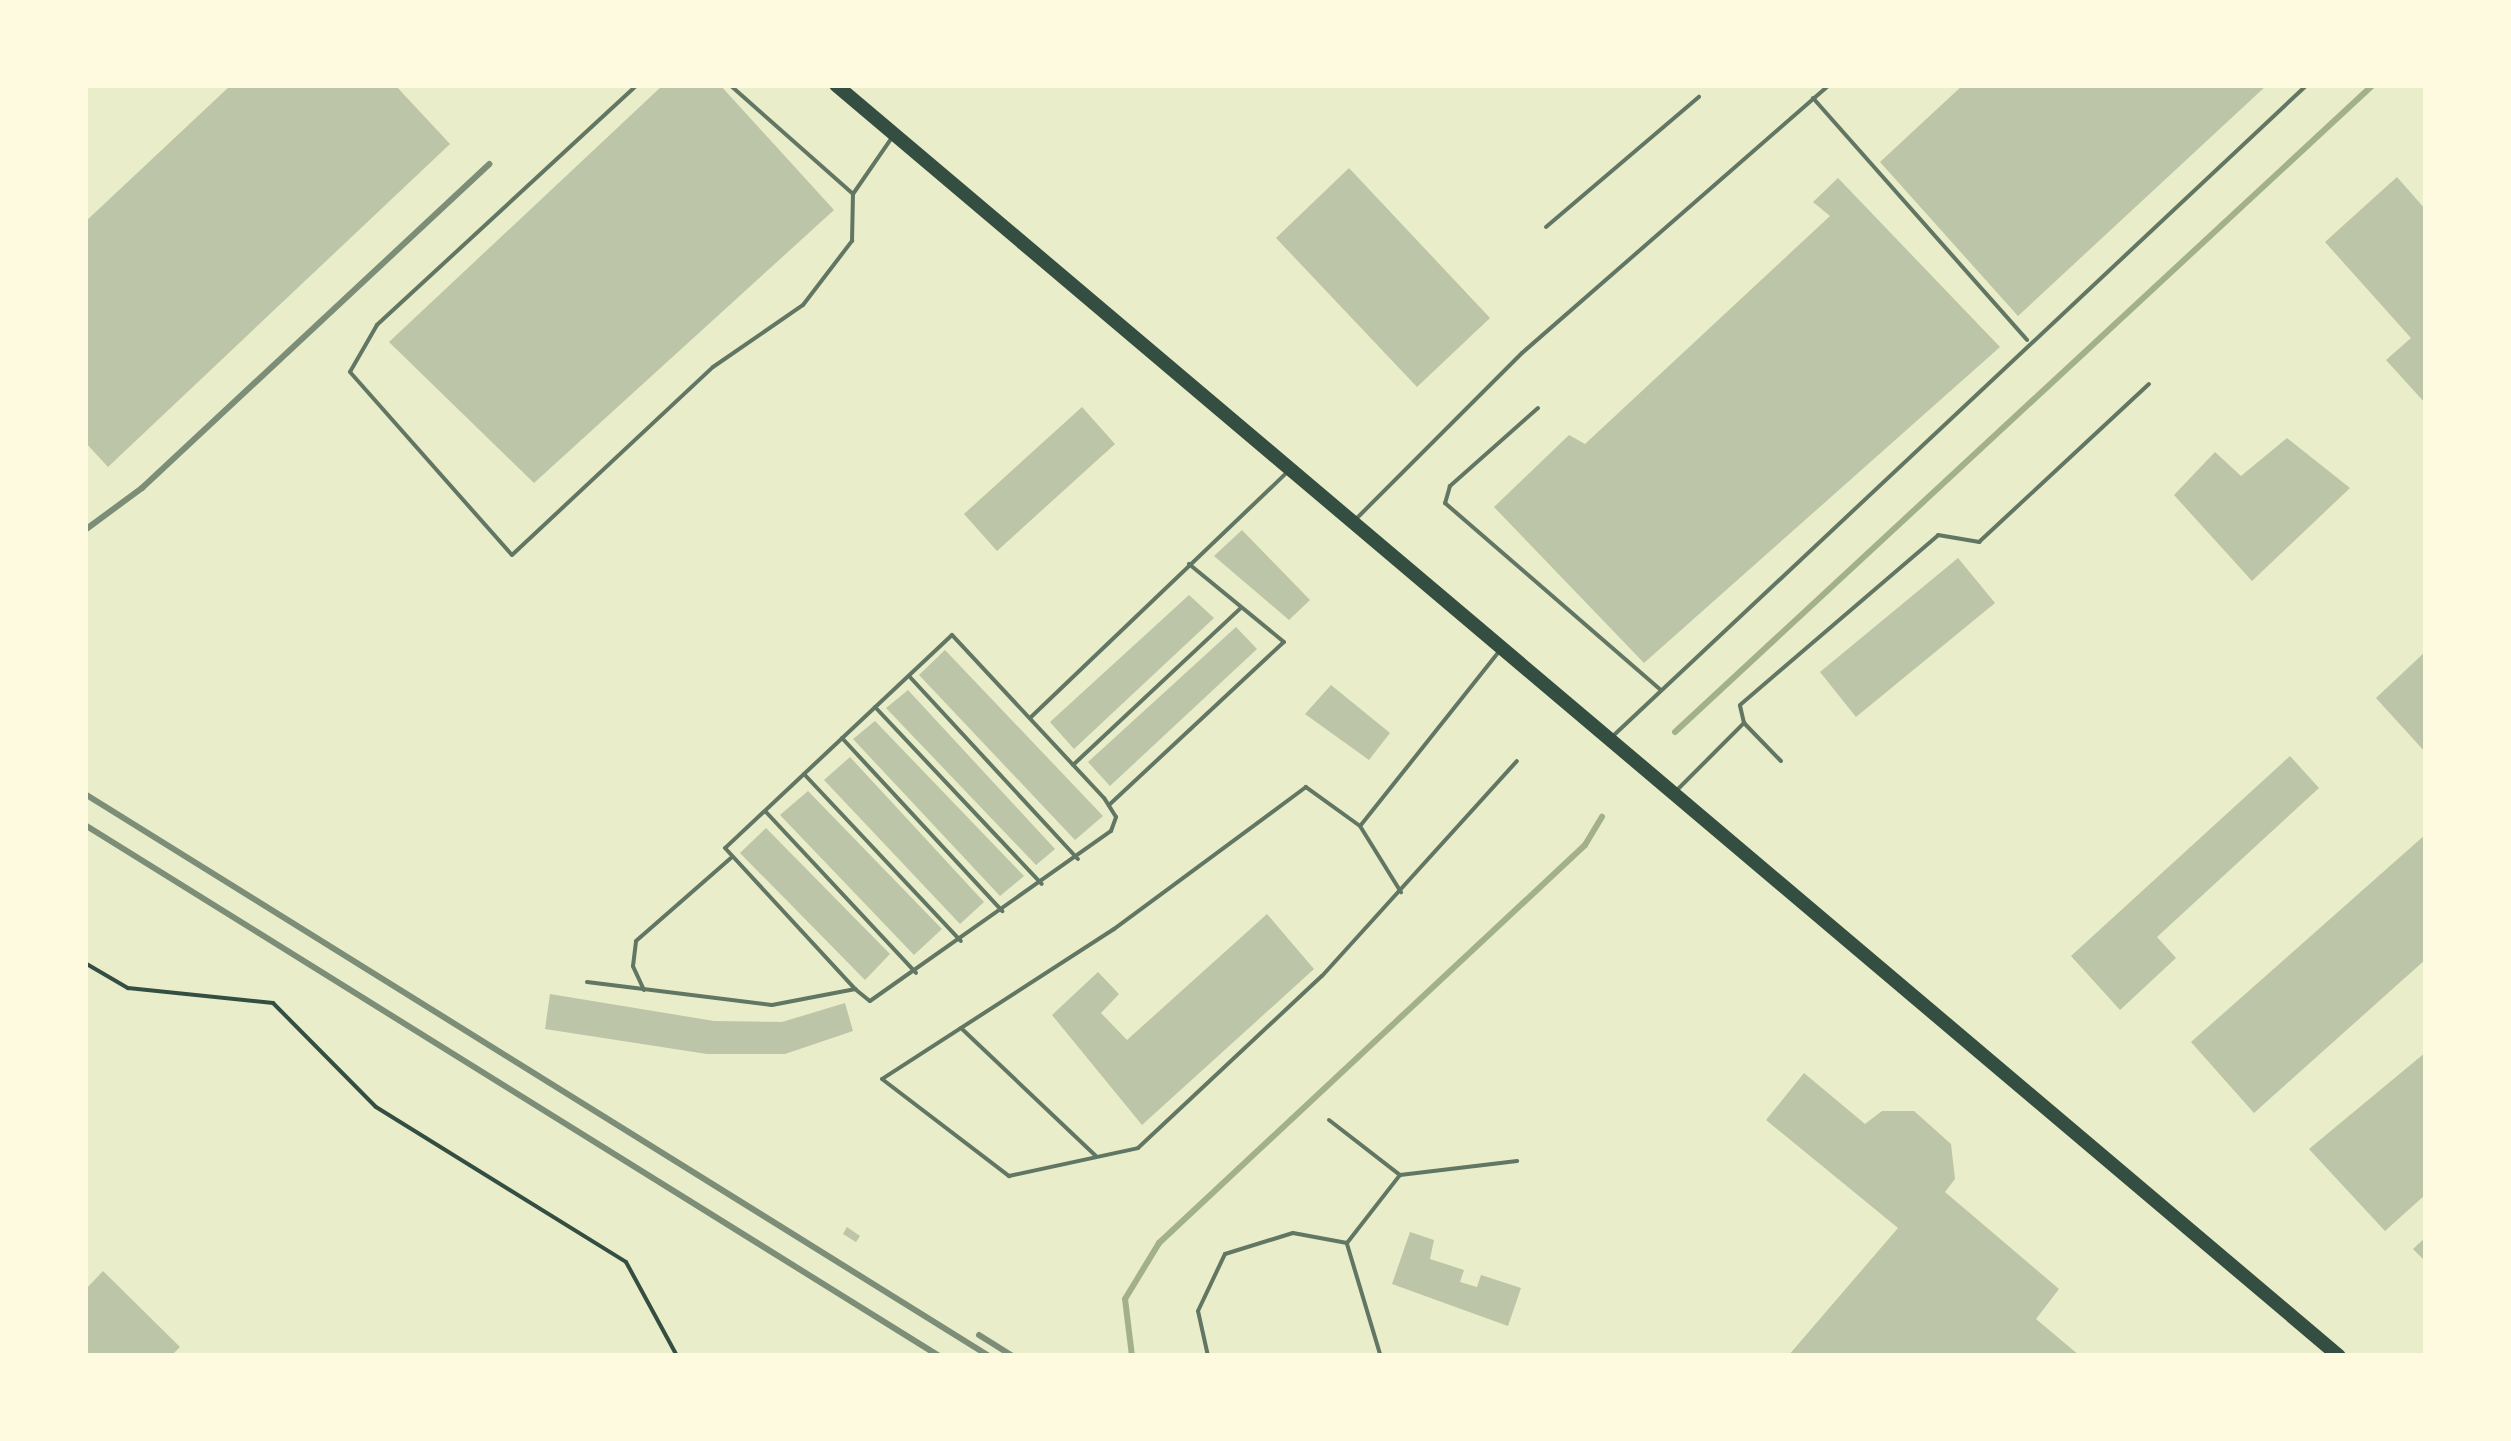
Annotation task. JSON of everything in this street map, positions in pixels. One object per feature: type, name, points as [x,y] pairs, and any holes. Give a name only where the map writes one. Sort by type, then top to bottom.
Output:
[{"type":"main road","points":[[836,85],[2339,1356]]},
{"type":"lane","points":[[638,85],[377,325],[350,372],[512,555],[713,366],[803,305],[852,240],[853,194],[894,134]]},
{"type":"lane","points":[[730,85],[853,194]]},
{"type":"lane","points":[[1353,522],[1522,354],[1829,85]]},
{"type":"lane","points":[[1610,739],[2027,340],[2307,85]]},
{"type":"lane","points":[[1546,226],[1698,98]]},
{"type":"lane","points":[[1813,98],[2027,340]]},
{"type":"lane","points":[[1781,761],[1744,723],[1740,705],[1938,535],[1979,542],[2149,384]]},
{"type":"lane","points":[[1538,408],[1450,486],[1445,503],[1660,689]]},
{"type":"lane","points":[[1030,718],[1290,470]]},
{"type":"lane","points":[[1109,805],[1284,642],[1189,564]]},
{"type":"lane","points":[[1073,765],[1242,607]]},
{"type":"lane","points":[[952,634],[1030,718],[1109,805],[1115,824],[1078,859],[870,1001],[725,848],[952,634]]},
{"type":"lane","points":[[1360,826],[1502,648]]},
{"type":"lane","points":[[909,676],[1078,859]]},
{"type":"lane","points":[[875,708],[1042,884]]},
{"type":"lane","points":[[1673,794],[1744,723]]},
{"type":"lane","points":[[842,738],[1002,912]]},
{"type":"lane","points":[[1401,892],[1360,826],[1306,787],[882,1080],[1009,1176],[1138,1148],[1401,892],[1518,761]]},
{"type":"lane","points":[[804,774],[961,941]]},
{"type":"lane","points":[[764,811],[916,973]]},
{"type":"lane","points":[[644,990],[632,966],[636,942],[732,856]]},
{"type":"lane","points":[[587,982],[772,1005],[856,989]]},
{"type":"lane","points":[[961,1028],[1097,1157]]},
{"type":"lane","points":[[1329,1120],[1400,1175],[1517,1161]]},
{"type":"lane","points":[[1347,1243],[1400,1175]]},
{"type":"lane","points":[[1208,1356],[1198,1312],[1226,1254],[1293,1233],[1347,1243]]},
{"type":"lane","points":[[1347,1243],[1379,1355],[1391,1356]]},
{"type":"path","points":[[85,963],[145,992],[245,993],[274,1003],[376,1107],[626,1262],[677,1356]]},
{"type":"building","points":[[231,85],[395,85],[450,144],[108,467],[85,442],[85,222]]},
{"type":"building","points":[[663,85],[720,85],[834,210],[534,483],[389,342]]},
{"type":"building","points":[[1963,85],[2267,85],[2018,316],[1880,162]]},
{"type":"building","points":[[1349,168],[1490,318],[1417,387],[1276,238]]},
{"type":"building","points":[[2397,177],[2426,210],[2426,404],[2386,360],[2411,338],[2325,242]]},
{"type":"building","points":[[1838,178],[2000,347],[1644,663],[1494,507],[1569,435],[1585,444],[1830,216],[1813,202]]},
{"type":"building","points":[[1082,407],[1115,444],[997,551],[964,514]]},
{"type":"building","points":[[2287,438],[2350,488],[2252,581],[2174,495],[2215,452],[2241,476]]},
{"type":"building","points":[[1242,530],[1310,600],[1289,620],[1214,556]]},
{"type":"building","points":[[1958,558],[1995,603],[1856,717],[1820,672]]},
{"type":"building","points":[[1189,595],[1214,618],[1074,749],[1050,722]]},
{"type":"building","points":[[1236,627],[1257,649],[1110,786],[1088,762]]},
{"type":"building","points":[[945,650],[1103,816],[1075,840],[919,675]]},
{"type":"building","points":[[2426,651],[2426,753],[2376,698]]},
{"type":"building","points":[[1331,685],[1390,733],[1369,760],[1305,714]]},
{"type":"building","points":[[908,690],[1055,849],[1036,865],[886,708]]},
{"type":"building","points":[[875,721],[1024,876],[1000,896],[853,739]]},
{"type":"building","points":[[2290,756],[2319,788],[2157,937],[2176,958],[2120,1010],[2071,956]]},
{"type":"building","points":[[850,757],[984,902],[960,924],[824,780]]},
{"type":"building","points":[[808,791],[942,929],[914,955],[780,815]]},
{"type":"building","points":[[766,828],[890,954],[865,980],[740,853]]},
{"type":"building","points":[[2426,834],[2426,959],[2254,1113],[2191,1042]]},
{"type":"building","points":[[1267,914],[1314,969],[1142,1125],[1052,1015],[1098,972],[1119,994],[1101,1013],[1127,1040]]},
{"type":"building","points":[[550,994],[714,1021],[782,1022],[845,1003],[853,1031],[785,1054],[707,1054],[545,1029]]},
{"type":"building","points":[[2426,1052],[2426,1194],[2385,1231],[2309,1149]]},
{"type":"building","points":[[1804,1073],[1865,1124],[1882,1111],[1914,1111],[1951,1144],[1955,1179],[1945,1192],[2059,1289],[2036,1319],[2080,1356],[1788,1356],[1898,1228],[1766,1120]]},
{"type":"building","points":[[847,1227],[860,1236],[856,1242],[843,1234]]},
{"type":"building","points":[[1410,1232],[1434,1240],[1430,1259],[1464,1270],[1460,1282],[1477,1287],[1481,1275],[1521,1288],[1508,1326],[1392,1284]]},
{"type":"building","points":[[2426,1237],[2426,1262],[2413,1249]]},
{"type":"building","points":[[103,1271],[180,1347],[171,1356],[85,1356],[85,1290]]},
{"type":"waterway","points":[[1675,732],[2373,85]]},
{"type":"waterway","points":[[1132,1356],[1125,1299],[1159,1243],[1585,845],[1602,817]]},
{"type":"railway","points":[[85,530],[142,488],[490,164]]},
{"type":"railway","points":[[85,794],[989,1356]]},
{"type":"railway","points":[[85,825],[939,1356]]},
{"type":"railway","points":[[979,1335],[1013,1356]]}]
